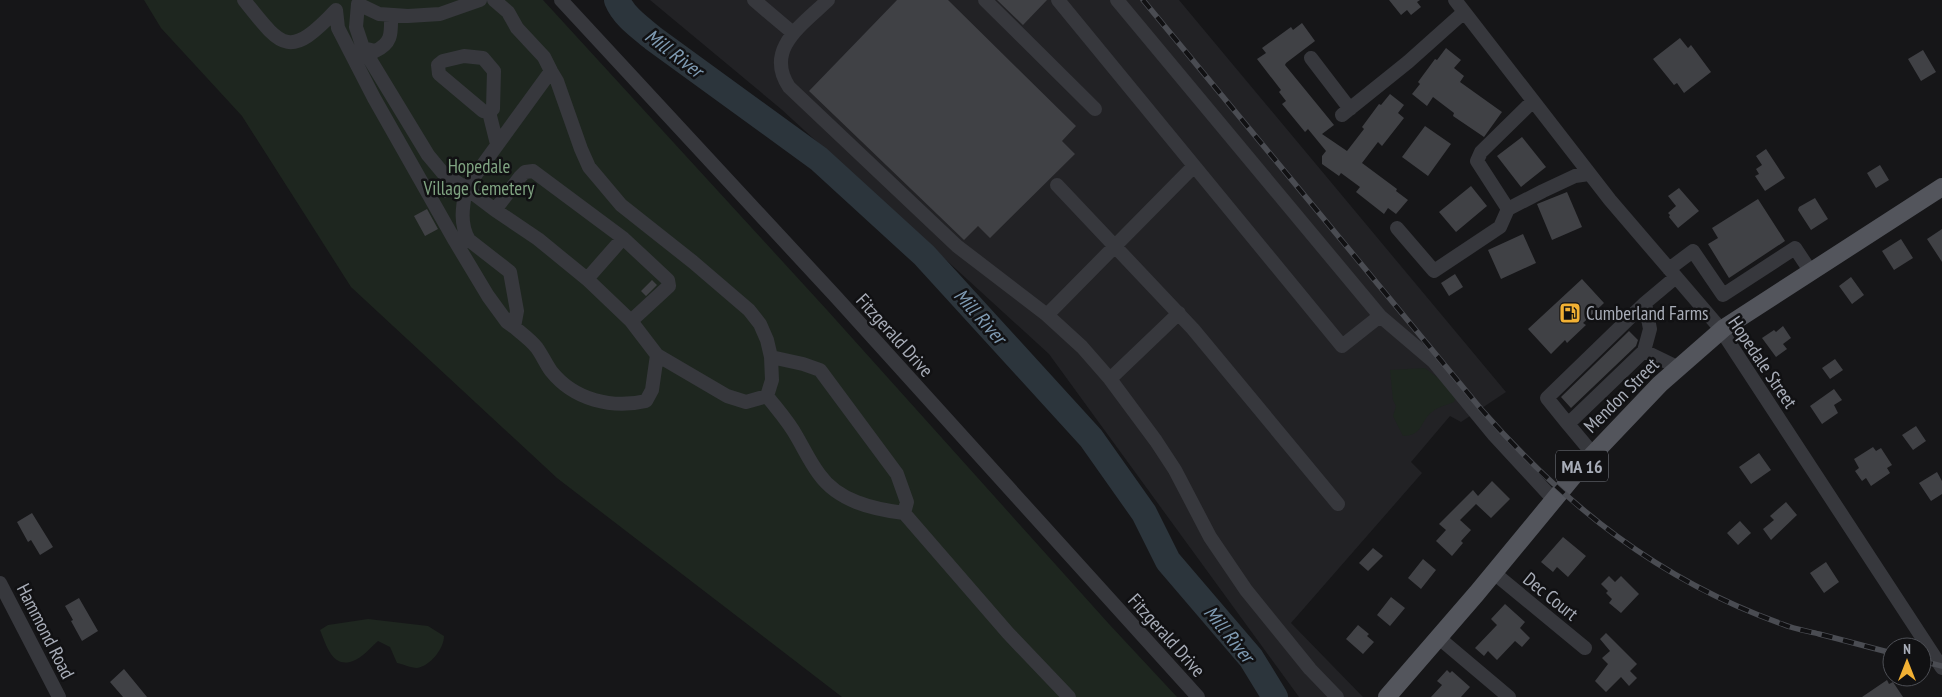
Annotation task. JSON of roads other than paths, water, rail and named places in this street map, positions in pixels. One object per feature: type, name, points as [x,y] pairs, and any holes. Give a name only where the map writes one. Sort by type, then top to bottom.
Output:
[{"type":"main road","name":"Mendon Street","points":[[1387,697],[1439,638],[1593,454],[1651,392],[1721,331],[1942,187]]},
{"type":"street","points":[[244,0],[267,29],[284,42],[302,39],[318,30],[332,5]]},
{"type":"street","points":[[480,0],[440,14],[408,16],[379,14],[356,2],[356,28],[363,48],[428,155],[443,173],[538,239],[587,279],[631,321],[657,355],[727,396],[746,402],[768,396]]},
{"type":"street","points":[[494,0],[508,12],[517,28],[544,58],[557,81],[581,150],[589,166],[621,205],[693,262],[749,310],[760,324],[767,340],[771,357],[772,380],[768,396],[797,436],[819,474],[830,487],[856,502],[881,510],[904,513],[1008,633],[1069,697]]},
{"type":"street","name":"Fitzgerald Drive","points":[[561,0],[837,298],[1198,697]]},
{"type":"street","points":[[754,0],[793,33]]},
{"type":"street","points":[[828,0],[793,33],[784,47],[780,71],[789,87],[957,246],[1046,315],[1082,347],[1110,378],[1166,456],[1210,537],[1237,579],[1273,625],[1337,697]]},
{"type":"street","points":[[985,0],[1096,109]]},
{"type":"street","points":[[1058,0],[1342,346],[1380,316]]},
{"type":"street","points":[[1117,0],[1380,316],[1434,362],[1494,435],[1554,500]]},
{"type":"street","name":"Hopedale Street","points":[[1455,0],[1590,174],[1721,331],[1942,668]]},
{"type":"street","points":[[332,5],[356,28]]},
{"type":"street","points":[[332,5],[338,28],[374,98],[460,249],[507,322],[536,346],[552,372],[572,391],[600,403],[628,406],[646,401],[652,390],[657,355]]},
{"type":"street","points":[[1311,58],[1346,112],[1408,62],[1464,12]]},
{"type":"street","points":[[363,48],[375,51],[383,48],[390,40],[391,15]]},
{"type":"street","points":[[464,56],[483,58],[494,71],[493,109],[489,112],[483,111],[439,74],[438,66],[443,61],[464,56]]},
{"type":"street","points":[[514,327],[516,311],[510,272],[497,260],[477,248],[465,233],[462,216],[466,188],[551,71]]},
{"type":"street","points":[[1508,209],[1478,161],[1481,152],[1533,100]]},
{"type":"street","points":[[489,112],[498,144]]},
{"type":"street","points":[[1046,315],[1194,166]]},
{"type":"street","points":[[495,210],[520,177],[525,172],[533,171],[622,238],[668,280],[669,286],[631,321]]},
{"type":"street","points":[[1397,228],[1434,271],[1500,227],[1508,209],[1575,176],[1590,174]]},
{"type":"street","points":[[1057,186],[1179,312],[1338,504]]},
{"type":"street","points":[[587,279],[622,238]]},
{"type":"street","points":[[1593,454],[1547,398],[1646,303],[1692,252],[1723,295],[1795,248],[1811,272]]},
{"type":"street","points":[[1568,424],[1644,351],[1650,329],[1646,303]]},
{"type":"street","points":[[1110,378],[1179,312]]},
{"type":"street","points":[[1644,351],[1679,368]]},
{"type":"street","points":[[771,357],[820,370],[896,474],[907,502],[904,513]]},
{"type":"street","name":"Dec Court","points":[[1494,573],[1585,648]]},
{"type":"street","name":"Hammond Road","points":[[0,583],[59,697]]},
{"type":"street","points":[[1439,638],[1509,697]]},
{"type":"waterway","name":"Mill River","points":[[617,0],[628,17],[654,39],[819,159],[924,255],[1091,438],[1144,513],[1168,561],[1251,658],[1275,697]]},
{"type":"railway","points":[[1143,0],[1481,409],[1547,478],[1618,537],[1695,586],[1737,606],[1791,627],[1882,650]]},
{"type":"railway","points":[[1932,664],[1942,666]]},
{"type":"place","name":"Cumberland Farms","points":[[1570,313]]},
{"type":"park label","name":"Hopedale Village Cemetery","points":[[479,177]]}]
